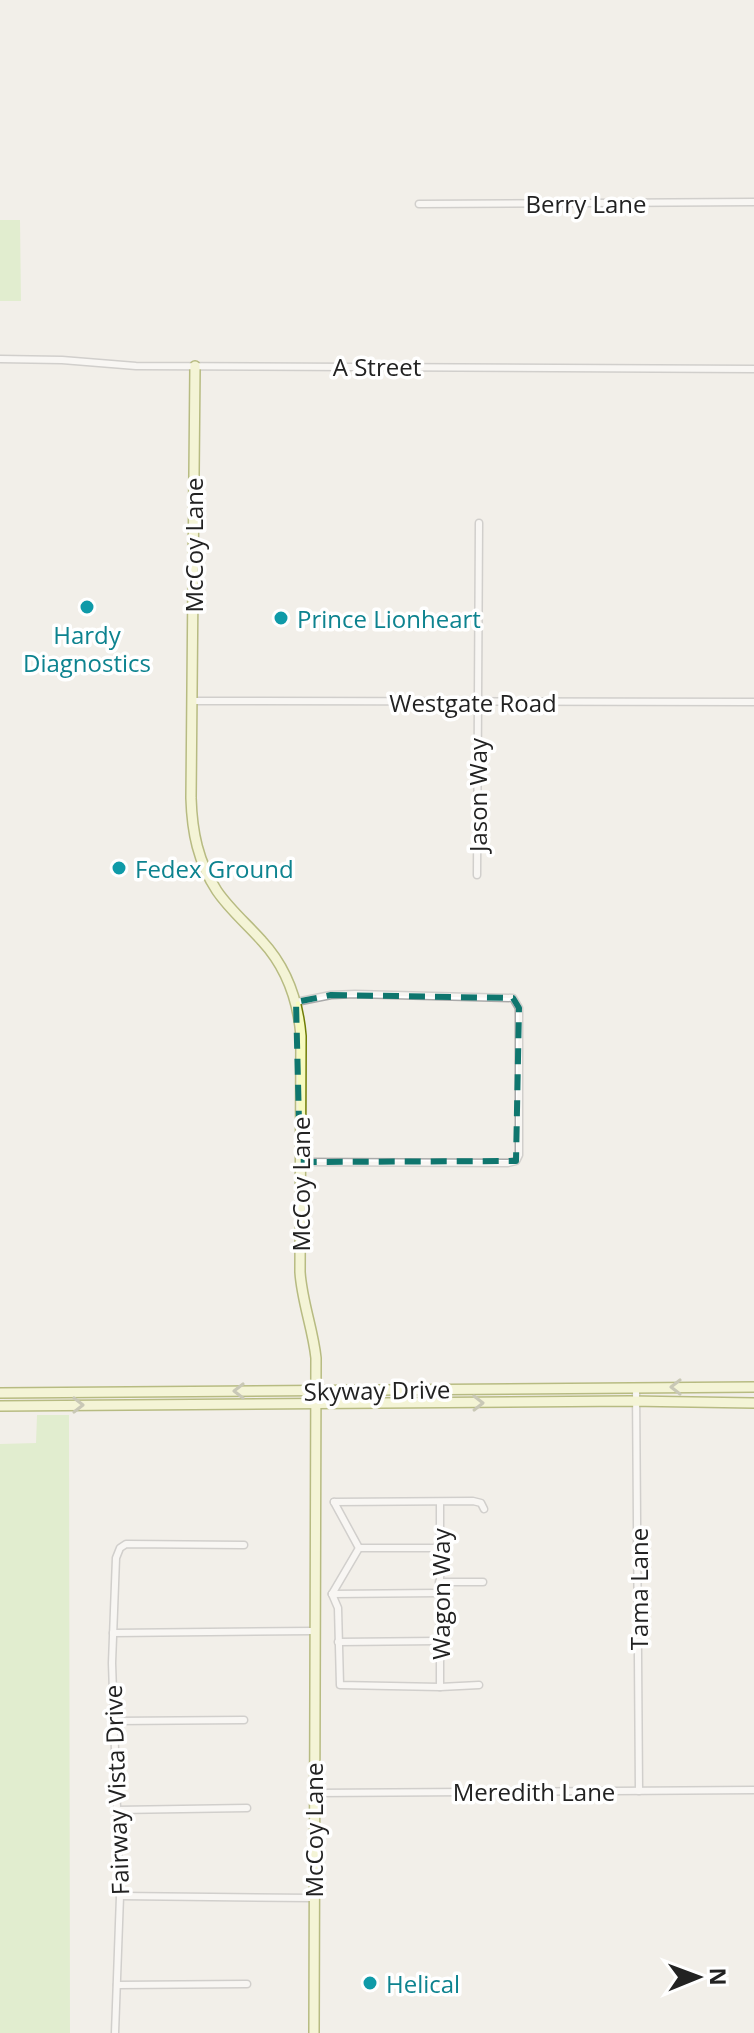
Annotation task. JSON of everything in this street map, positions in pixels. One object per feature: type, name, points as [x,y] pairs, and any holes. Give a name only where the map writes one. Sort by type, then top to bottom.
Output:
[{"type":"street","name":"Berry Lane","points":[[419,204],[754,202]]},
{"type":"street","name":"A Street","points":[[0,359],[195,366],[754,369]]},
{"type":"street","name":"McCoy Lane","points":[[195,366],[191,808],[199,856],[217,891],[272,953],[285,974],[296,1002],[301,1036],[301,1294],[314,1337],[317,1391],[314,2033]]},
{"type":"street","name":"Jason Way","points":[[477,875],[479,523]]},
{"type":"street","name":"Westgate Road","points":[[192,701],[754,702]]},
{"type":"street","points":[[296,1002],[331,995],[513,998],[519,1008],[519,1155],[516,1161],[300,1162]]},
{"type":"street","name":"Tama Lane","points":[[636,1387],[639,1791]]},
{"type":"street","name":"Skyway Drive","points":[[0,1393],[754,1387]]},
{"type":"street","name":"Skyway Drive","points":[[0,1406],[636,1401],[754,1403]]},
{"type":"street","points":[[359,1548],[334,1502],[477,1502],[484,1509]]},
{"type":"street","name":"Wagon Way","points":[[440,1502],[440,1687]]},
{"type":"street","name":"Fairway Vista Drive","points":[[115,2033],[120,1896],[113,1721],[115,1563],[120,1548],[126,1544],[244,1545]]},
{"type":"street","points":[[359,1548],[440,1548]]},
{"type":"street","points":[[332,1594],[359,1548]]},
{"type":"street","points":[[439,1582],[483,1582]]},
{"type":"street","points":[[332,1594],[439,1593]]},
{"type":"street","points":[[332,1594],[337,1603],[340,1685],[479,1685]]},
{"type":"street","points":[[113,1633],[314,1631]]},
{"type":"street","points":[[338,1642],[439,1641]]},
{"type":"street","points":[[113,1721],[244,1720]]},
{"type":"street","name":"Meredith Lane","points":[[314,1793],[754,1790]]},
{"type":"street","points":[[117,1810],[247,1808]]},
{"type":"street","points":[[120,1896],[313,1898]]},
{"type":"street","points":[[117,1985],[247,1984]]},
{"type":"highlighted area","points":[[331,995],[513,998],[519,1008],[516,1161],[300,1162],[296,1002]]},
{"type":"green space","points":[[0,220],[20,220],[21,301],[0,301]]},
{"type":"green space","points":[[37,1415],[69,1415],[70,2033],[0,2033],[0,1444],[36,1443]]},
{"type":"place","name":"Hardy Diagnostics","points":[[87,607]]},
{"type":"place","name":"Prince Lionheart","points":[[281,618]]},
{"type":"place","name":"Fedex Ground","points":[[119,868]]},
{"type":"place","name":"Helical","points":[[370,1983]]}]
